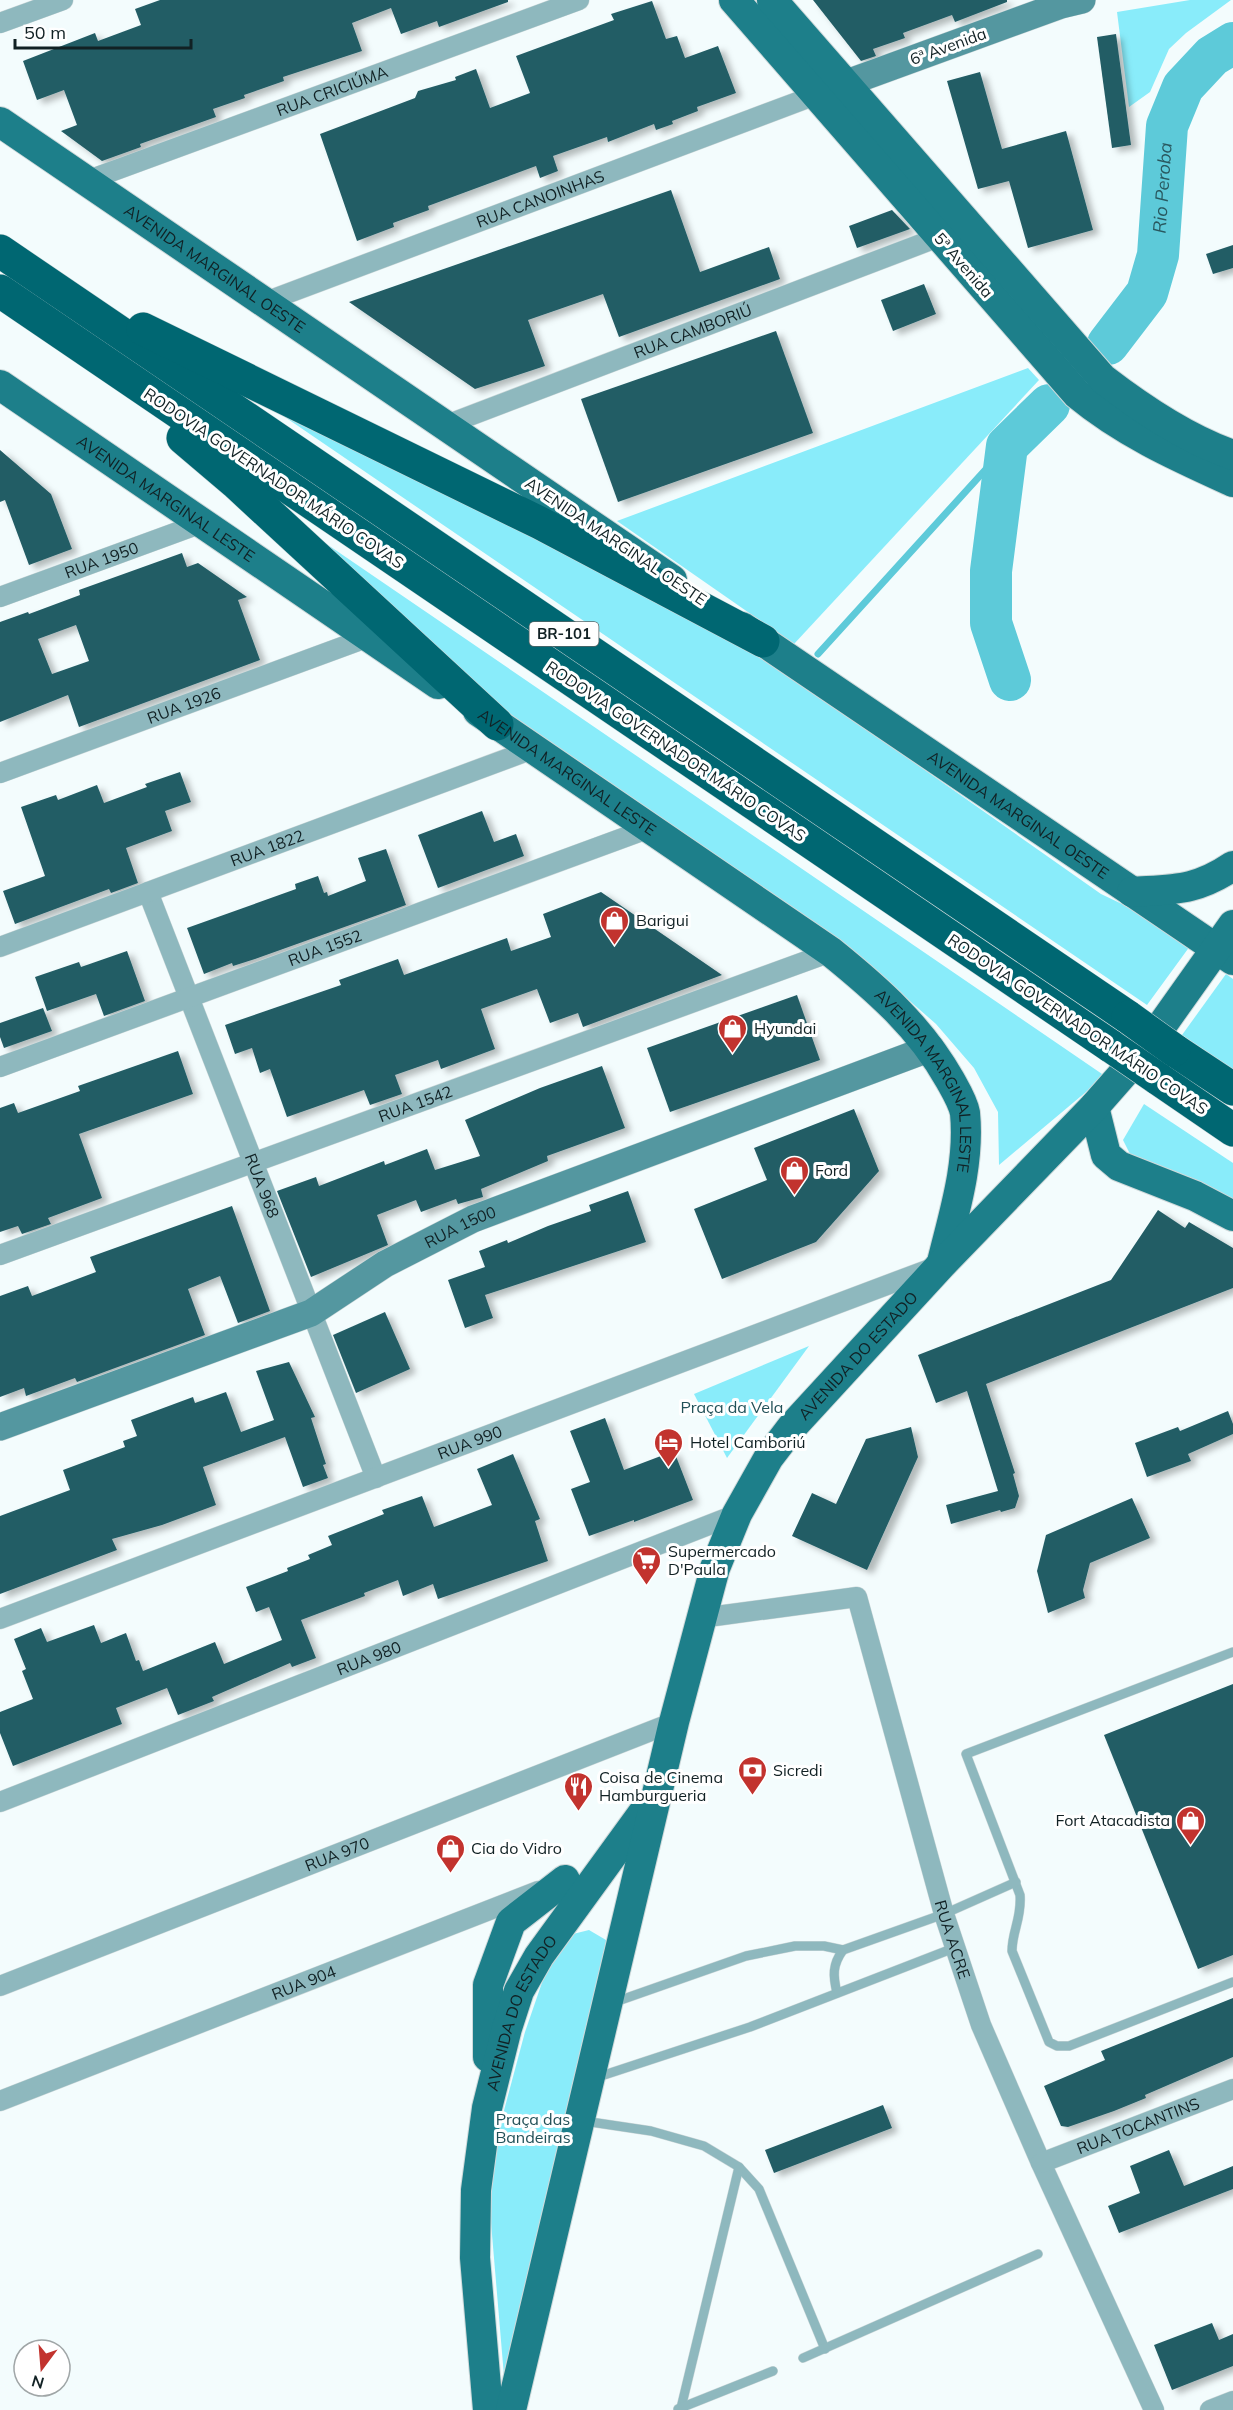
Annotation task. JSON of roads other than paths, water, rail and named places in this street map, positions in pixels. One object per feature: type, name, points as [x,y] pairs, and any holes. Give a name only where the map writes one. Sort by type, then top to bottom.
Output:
[{"type":"highway","name":"RODOVIA GOVERNADOR MÁRIO COVAS","points":[[0,251],[1128,1017],[1159,1059],[1233,1130]]},
{"type":"highway","points":[[49,284],[243,376],[530,518],[763,641]]},
{"type":"highway","name":"RODOVIA GOVERNADOR MÁRIO COVAS","points":[[0,291],[1112,1047],[1159,1059],[1233,1089]]},
{"type":"highway","points":[[51,326],[236,483],[497,724]]},
{"type":"main road","name":"5ª Avenida","points":[[734,0],[1077,394],[1097,411],[1147,442],[1233,482]]},
{"type":"main road","name":"5ª Avenida","points":[[772,0],[1103,379],[1131,401],[1178,430],[1233,455]]},
{"type":"main road","name":"AVENIDA MARGINAL OESTE","points":[[0,123],[1132,892],[1228,945]]},
{"type":"main road","name":"AVENIDA MARGINAL LESTE","points":[[5,393],[202,523],[831,952],[906,1017],[931,1048],[957,1092],[965,1111],[963,1178],[941,1265]]},
{"type":"main road","points":[[1132,892],[1186,888],[1216,877],[1233,866]]},
{"type":"main road","name":"AVENIDA DO ESTADO","points":[[511,2410],[657,1793],[701,1618],[715,1568],[737,1514],[769,1457],[792,1427],[941,1265],[1094,1107],[1159,1059],[1228,945]]},
{"type":"main road","points":[[1094,1107],[1106,1155],[1119,1166],[1195,1196],[1233,1216]]},
{"type":"main road","name":"AVENIDA DO ESTADO","points":[[488,2410],[475,2258],[476,2190],[487,2108],[507,2028],[519,1991],[539,1956],[608,1864],[657,1793]]},
{"type":"main road","points":[[487,2108],[488,1985],[511,1922],[565,1880]]},
{"type":"street","points":[[0,23],[63,0]]},
{"type":"street","name":"RUA CRICIÚMA","points":[[86,181],[579,0]]},
{"type":"street","name":"6ª Avenida","points":[[816,94],[1061,5],[1082,0]]},
{"type":"street","name":"RUA CANOINHAS","points":[[265,302],[816,94]]},
{"type":"street","name":"RUA CAMBORIÚ","points":[[446,425],[939,237]]},
{"type":"street","name":"RUA 1950","points":[[0,597],[202,523]]},
{"type":"street","name":"RUA 1926","points":[[0,773],[369,637]]},
{"type":"street","name":"RUA 1822","points":[[0,947],[534,749]]},
{"type":"street","name":"RUA 1552","points":[[0,1067],[650,828]]},
{"type":"street","name":"RUA 968","points":[[148,892],[375,1478]]},
{"type":"street","name":"RUA 1542","points":[[0,1255],[831,952]]},
{"type":"street","name":"RUA 1500","points":[[0,1427],[311,1313],[385,1264],[472,1219],[931,1048]]},
{"type":"street","name":"RUA 990","points":[[0,1619],[941,1265]]},
{"type":"street","name":"RUA 980","points":[[0,1802],[737,1514]]},
{"type":"street","name":"RUA ACRE","points":[[701,1618],[857,1598],[944,1914],[981,2025],[1041,2163],[1154,2410]]},
{"type":"street","name":"RUA 970","points":[[0,1986],[675,1722]]},
{"type":"street","name":"RUA 904","points":[[0,2101],[608,1864]]},
{"type":"street","name":"RUA TOCANTINS","points":[[1041,2163],[1233,2089]]},
{"type":"street","points":[[1210,2410],[1233,2401]]},
{"type":"lane","points":[[1233,1652],[966,1754],[1016,1882],[1021,1910],[1012,1941],[1012,1951],[1049,2042],[1057,2046],[1069,2046],[1233,1982]]},
{"type":"lane","points":[[607,2005],[746,1956],[795,1946],[824,1946],[843,1950],[944,1914],[1016,1882]]},
{"type":"lane","points":[[590,2080],[750,2028],[954,1948]]},
{"type":"lane","points":[[837,1993],[833,1977],[834,1967],[843,1950]]},
{"type":"lane","points":[[580,2120],[651,2132],[704,2146],[739,2167],[759,2189],[825,2349]]},
{"type":"lane","points":[[679,2409],[739,2167]]},
{"type":"lane","points":[[803,2358],[1038,2254]]},
{"type":"lane","points":[[679,2409],[773,2371]]},
{"type":"waterway","name":"Rio Peroba","points":[[1108,344],[1147,293],[1158,255],[1167,126],[1183,87],[1212,56],[1233,43]]},
{"type":"waterway","name":"Rio Peroba","points":[[1010,680],[991,623],[991,571],[1007,446],[1049,405]]},
{"type":"waterway","points":[[818,654],[1007,446]]},
{"type":"place","name":"Barigui","points":[[615,946]]},
{"type":"place","name":"Hyundai","points":[[733,1054]]},
{"type":"place","name":"Ford","points":[[794,1196]]},
{"type":"place","name":"Hotel Camboriú","points":[[669,1468]]},
{"type":"place","name":"Supermercado D'Paula","points":[[647,1586]]},
{"type":"place","name":"Sicredi","points":[[752,1796]]},
{"type":"place","name":"Coisa de Cinema Hamburgueria","points":[[578,1812]]},
{"type":"place","name":"Fort Atacadista","points":[[1191,1846]]},
{"type":"place","name":"Cia do Vidro","points":[[450,1874]]},
{"type":"park label","name":"Praça da Vela","points":[[732,1407]]},
{"type":"park label","name":"Praça das Bandeiras","points":[[533,2128]]}]
